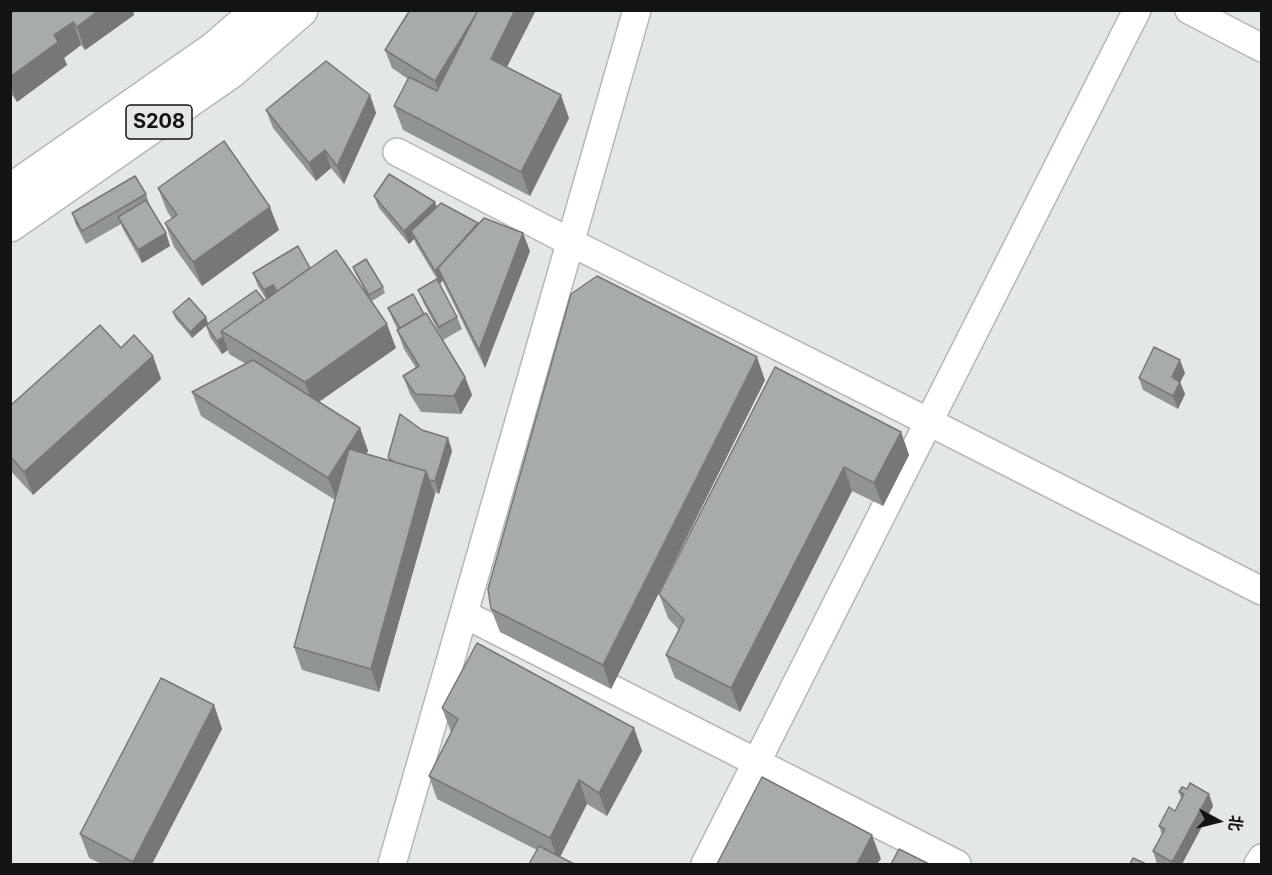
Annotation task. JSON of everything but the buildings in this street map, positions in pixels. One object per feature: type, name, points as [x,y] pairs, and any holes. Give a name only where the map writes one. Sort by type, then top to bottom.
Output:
[{"type":"main road","points":[[10,191],[214,49],[259,10]]},
{"type":"main road","name":"S208","points":[[10,225],[230,72],[301,10]]},
{"type":"street","points":[[392,864],[637,10]]},
{"type":"street","points":[[705,864],[1137,10]]},
{"type":"street","points":[[1189,10],[1262,48]]},
{"type":"street","points":[[397,152],[570,242],[1262,591]]},
{"type":"street","points":[[464,614],[957,864]]},
{"type":"street","points":[[1258,864],[1262,858]]}]
